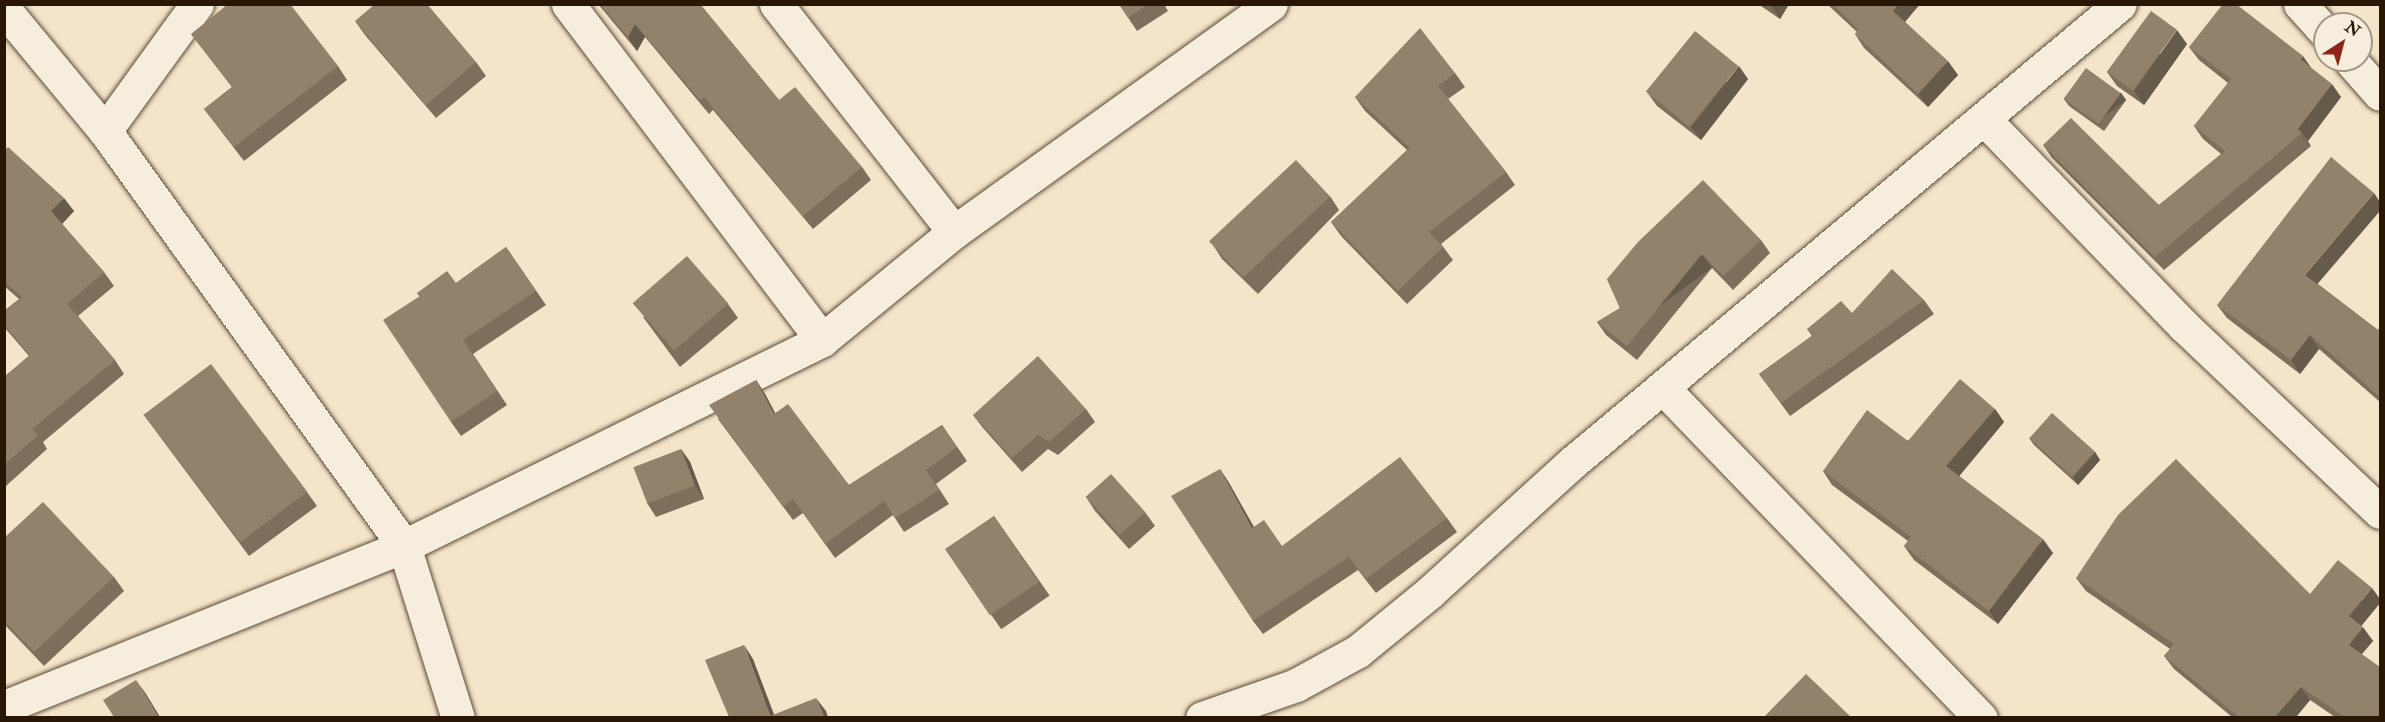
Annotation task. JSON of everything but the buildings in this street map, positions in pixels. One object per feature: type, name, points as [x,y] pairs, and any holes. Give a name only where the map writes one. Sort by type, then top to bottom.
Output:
[{"type":"street","points":[[105,131],[197,4]]},
{"type":"street","points":[[568,4],[822,340]]},
{"type":"street","points":[[776,4],[954,232]]},
{"type":"street","points":[[4,707],[404,546],[822,340],[954,232],[1272,4]]},
{"type":"street","points":[[1202,717],[1296,685],[1358,651],[1430,592],[1573,462],[1664,389],[2120,4]]},
{"type":"street","points":[[2300,4],[2313,19]]},
{"type":"street","points":[[4,9],[105,131],[404,546],[458,717]]},
{"type":"street","points":[[2361,72],[2380,94]]},
{"type":"street","points":[[1984,119],[2184,326],[2380,512]]},
{"type":"street","points":[[1664,389],[1981,717]]}]
